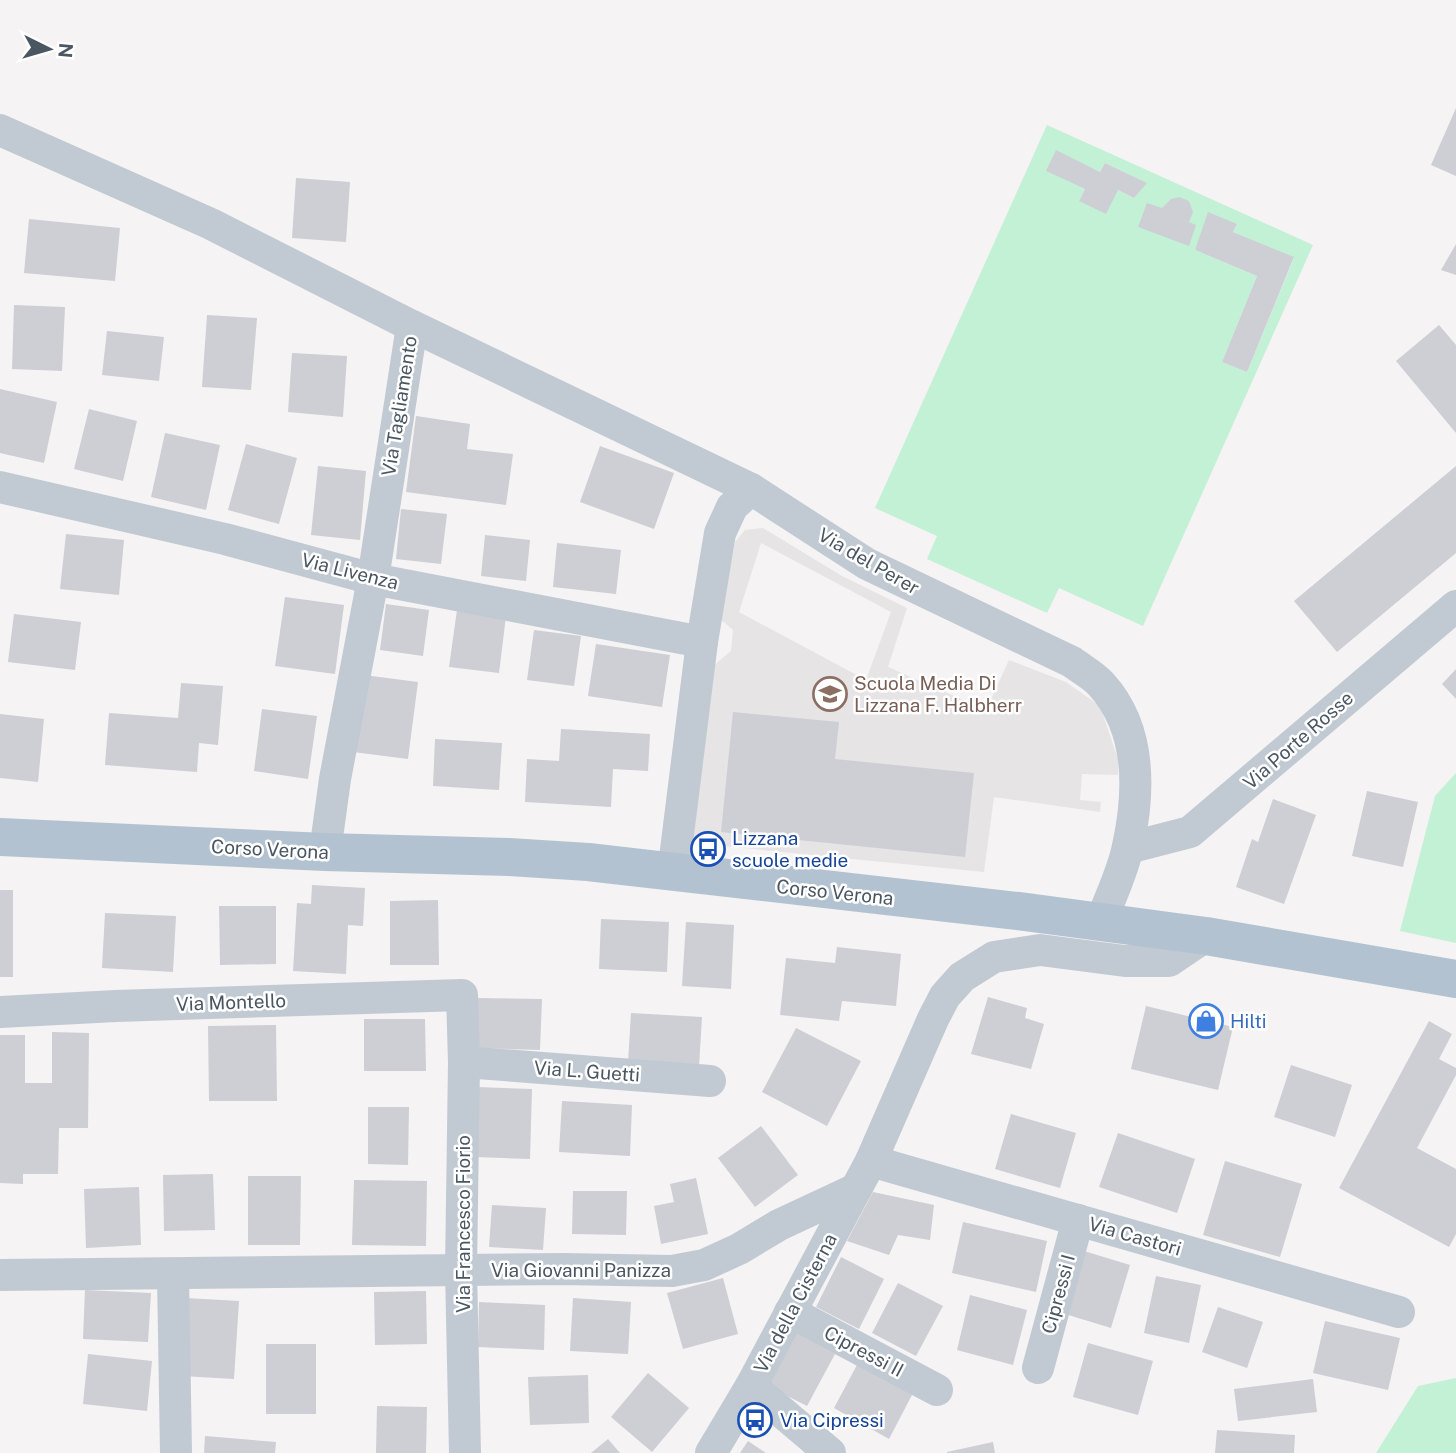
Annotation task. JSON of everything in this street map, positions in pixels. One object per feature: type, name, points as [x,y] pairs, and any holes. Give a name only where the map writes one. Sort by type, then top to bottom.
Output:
[{"type":"main road","name":"Corso Verona","points":[[2,840],[509,856],[588,862],[1206,936],[1456,979]]},
{"type":"street","name":"Via Tagliamento","points":[[0,130],[211,224],[412,326],[373,579],[335,779],[325,852]]},
{"type":"street","name":"Via del Perer","points":[[412,326],[751,489],[867,564],[1072,662],[1100,683],[1117,704],[1137,766],[1128,848],[1101,922]]},
{"type":"street","name":"Via Livenza","points":[[0,487],[225,539],[373,579],[702,642]]},
{"type":"street","points":[[673,874],[702,642],[720,533],[733,507],[751,489]]},
{"type":"street","name":"Via Porte Rosse","points":[[1128,848],[1190,832],[1456,606]]},
{"type":"street","points":[[864,1175],[933,1019],[945,996],[962,977],[994,957],[1040,950],[1125,961],[1169,961],[1206,936]]},
{"type":"street","name":"Via Montello","points":[[0,1012],[462,995]]},
{"type":"street","name":"Via Francesco Fiorio","points":[[462,995],[464,1062],[461,1271],[465,1453]]},
{"type":"street","name":"Via L. Guetti","points":[[464,1062],[710,1081]]},
{"type":"street","name":"Via Castori","points":[[864,1175],[1078,1220],[1399,1312]]},
{"type":"street","name":"Via Giovanni Panizza","points":[[0,1275],[672,1270],[704,1265],[739,1249],[864,1175]]},
{"type":"street","name":"Via della Cisterna","points":[[711,1453],[751,1386],[864,1175]]},
{"type":"street","name":"Cipressi I","points":[[1038,1368],[1078,1220]]},
{"type":"street","points":[[173,1275],[176,1453]]},
{"type":"street","name":"Cipressi II","points":[[790,1312],[937,1390]]},
{"type":"street","points":[[751,1386],[830,1453]]},
{"type":"shaded area","name":"Scuola Media Di Lizzana F. Halbherr","points":[[763,528],[842,576],[907,608],[888,667],[986,710],[1009,660],[1066,682],[1100,706],[1118,759],[1118,775],[1082,774],[1080,800],[1101,802],[1100,812],[994,797],[984,872],[693,843],[712,667],[731,651],[733,630],[720,619],[735,542],[745,530]],"holes":[[[761,543],[891,612],[866,680],[739,612]]]},
{"type":"green space","points":[[1047,125],[1313,245],[1143,626],[1059,588],[1047,613],[927,559],[937,536],[875,508]],"holes":[[[1056,151],[1100,172],[1105,163],[1146,183],[1134,198],[1118,190],[1079,201],[1085,189],[1047,171]],[[1237,224],[1233,232],[1294,258],[1247,372],[1222,362],[1257,276],[1195,250],[1202,233]]]},
{"type":"green space","points":[[1456,773],[1456,943],[1400,931],[1435,796]]},
{"type":"green space","points":[[1456,1378],[1456,1453],[1376,1453],[1418,1386]]},
{"type":"building","points":[[1456,108],[1456,176],[1431,165]]},
{"type":"building","points":[[1056,150],[1100,172],[1105,163],[1147,183],[1134,198],[1118,190],[1106,214],[1079,201],[1085,189],[1046,171]]},
{"type":"building","points":[[296,178],[350,182],[346,242],[292,238]]},
{"type":"building","points":[[1179,197],[1189,201],[1193,212],[1189,222],[1196,225],[1189,246],[1138,227],[1147,203],[1162,208],[1171,199]]},
{"type":"building","points":[[1208,212],[1237,224],[1233,232],[1294,257],[1247,372],[1222,362],[1257,276],[1195,250]]},
{"type":"building","points":[[29,219],[120,228],[115,281],[24,273]]},
{"type":"building","points":[[1456,244],[1456,275],[1441,270]]},
{"type":"building","points":[[14,305],[65,307],[62,371],[12,369]]},
{"type":"building","points":[[207,315],[257,318],[251,390],[202,387]]},
{"type":"building","points":[[1439,325],[1456,345],[1456,433],[1396,361]]},
{"type":"building","points":[[107,331],[164,337],[159,381],[102,375]]},
{"type":"building","points":[[292,353],[347,356],[343,417],[288,412]]},
{"type":"building","points":[[0,389],[57,402],[44,463],[0,453]]},
{"type":"building","points":[[89,409],[137,421],[123,481],[74,469]]},
{"type":"building","points":[[416,416],[470,424],[467,449],[513,454],[506,505],[406,492]]},
{"type":"building","points":[[165,433],[220,445],[206,510],[151,497]]},
{"type":"building","points":[[246,444],[297,458],[279,524],[228,510]]},
{"type":"building","points":[[600,446],[674,473],[654,529],[580,502]]},
{"type":"building","points":[[318,466],[366,471],[360,540],[311,535]]},
{"type":"building","points":[[1456,466],[1456,553],[1337,652],[1294,601]]},
{"type":"building","points":[[401,509],[447,514],[441,564],[396,559]]},
{"type":"building","points":[[66,534],[124,540],[119,595],[60,589]]},
{"type":"building","points":[[485,535],[530,540],[526,581],[481,576]]},
{"type":"building","points":[[557,543],[621,550],[616,594],[553,587]]},
{"type":"building","points":[[285,597],[344,605],[335,674],[275,666]]},
{"type":"building","points":[[386,604],[429,610],[423,656],[380,650]]},
{"type":"building","points":[[457,610],[506,616],[499,673],[449,667]]},
{"type":"building","points":[[14,614],[81,622],[75,670],[8,662]]},
{"type":"building","points":[[534,630],[581,636],[574,686],[527,680]]},
{"type":"building","points":[[596,644],[670,655],[662,707],[588,696]]},
{"type":"building","points":[[1456,669],[1456,699],[1442,684]]},
{"type":"building","points":[[364,675],[418,682],[408,759],[353,752]]},
{"type":"building","points":[[181,683],[223,686],[218,745],[199,743],[197,772],[105,765],[109,713],[178,718]]},
{"type":"building","points":[[262,709],[317,716],[308,779],[254,771]]},
{"type":"building","name":"Scuola Media Di Lizzana F. Halbherr","points":[[733,712],[839,722],[835,759],[974,773],[965,857],[721,832]]},
{"type":"building","points":[[0,714],[44,719],[38,782],[0,778]]},
{"type":"building","points":[[561,729],[650,734],[648,771],[613,769],[611,807],[525,802],[527,759],[559,761]]},
{"type":"building","points":[[435,739],[502,743],[499,790],[433,786]]},
{"type":"building","points":[[1367,791],[1418,802],[1403,867],[1352,856]]},
{"type":"building","points":[[1273,799],[1316,815],[1284,904],[1236,887],[1252,839],[1258,842]]},
{"type":"building","points":[[312,885],[365,888],[363,926],[348,925],[346,974],[293,971],[297,903],[311,904]]},
{"type":"building","points":[[0,890],[13,890],[13,977],[0,977]]},
{"type":"building","points":[[438,900],[439,965],[390,965],[390,901]]},
{"type":"building","points":[[219,906],[276,906],[276,964],[220,965]]},
{"type":"building","points":[[105,913],[176,916],[173,972],[102,968]]},
{"type":"building","points":[[601,919],[669,922],[667,972],[599,969]]},
{"type":"building","points":[[686,922],[734,925],[731,989],[682,986]]},
{"type":"building","points":[[837,947],[901,954],[896,1006],[842,1001],[839,1021],[780,1015],[786,958],[835,963]]},
{"type":"building","points":[[988,997],[1027,1008],[1025,1018],[1044,1024],[1031,1069],[971,1054]]},
{"type":"building","points":[[477,998],[542,999],[540,1050],[476,1048]]},
{"type":"building","points":[[1146,1006],[1233,1027],[1218,1090],[1131,1069]]},
{"type":"building","points":[[631,1013],[702,1017],[699,1067],[628,1063]]},
{"type":"building","points":[[364,1019],[425,1019],[426,1071],[364,1071]]},
{"type":"building","points":[[1429,1021],[1452,1034],[1439,1059],[1456,1068],[1456,1075],[1417,1148],[1456,1169],[1456,1234],[1449,1247],[1339,1188]]},
{"type":"building","points":[[276,1025],[277,1101],[209,1101],[208,1026]]},
{"type":"building","points":[[796,1028],[861,1061],[827,1126],[762,1092]]},
{"type":"building","points":[[52,1032],[89,1033],[88,1128],[59,1128],[58,1174],[23,1174],[23,1184],[0,1183],[0,1035],[25,1035],[25,1083],[52,1083]]},
{"type":"building","points":[[1291,1065],[1352,1085],[1335,1137],[1274,1117]]},
{"type":"building","points":[[477,1087],[532,1089],[530,1159],[475,1157]]},
{"type":"building","points":[[562,1101],[632,1105],[630,1156],[559,1152]]},
{"type":"building","points":[[368,1107],[409,1107],[408,1165],[368,1164]]},
{"type":"building","points":[[1011,1114],[1076,1133],[1060,1188],[995,1169]]},
{"type":"building","points":[[761,1126],[798,1175],[755,1207],[718,1158]]},
{"type":"building","points":[[1118,1133],[1195,1159],[1177,1213],[1099,1187]]},
{"type":"building","points":[[1225,1161],[1302,1184],[1280,1257],[1203,1235]]},
{"type":"building","points":[[213,1174],[215,1230],[164,1231],[163,1175]]},
{"type":"building","points":[[248,1176],[301,1176],[300,1245],[248,1245]]},
{"type":"building","points":[[696,1178],[708,1234],[661,1244],[654,1206],[674,1202],[670,1184]]},
{"type":"building","points":[[354,1180],[427,1181],[426,1246],[352,1245]]},
{"type":"building","points":[[139,1187],[141,1245],[86,1248],[84,1189]]},
{"type":"building","points":[[573,1191],[627,1191],[626,1235],[572,1234]]},
{"type":"building","points":[[873,1192],[934,1205],[930,1240],[898,1235],[889,1255],[847,1241]]},
{"type":"building","points":[[492,1205],[546,1208],[543,1250],[489,1247]]},
{"type":"building","points":[[963,1222],[1047,1241],[1036,1292],[952,1273]]},
{"type":"building","points":[[1084,1251],[1130,1265],[1111,1328],[1065,1314]]},
{"type":"building","points":[[841,1257],[884,1279],[859,1329],[816,1307]]},
{"type":"building","points":[[1156,1276],[1201,1285],[1189,1343],[1144,1333]]},
{"type":"building","points":[[723,1278],[738,1334],[683,1349],[667,1293]]},
{"type":"building","points":[[898,1283],[943,1306],[916,1356],[872,1333]]},
{"type":"building","points":[[85,1290],[151,1293],[148,1342],[83,1339]]},
{"type":"building","points":[[426,1291],[427,1344],[375,1345],[374,1292]]},
{"type":"building","points":[[970,1295],[1027,1310],[1013,1365],[957,1350]]},
{"type":"building","points":[[186,1298],[239,1301],[234,1379],[182,1376]]},
{"type":"building","points":[[573,1298],[631,1302],[628,1354],[570,1351]]},
{"type":"building","points":[[479,1302],[545,1305],[544,1350],[478,1347]]},
{"type":"building","points":[[1218,1307],[1263,1322],[1247,1368],[1202,1352]]},
{"type":"building","points":[[1325,1321],[1400,1338],[1388,1390],[1313,1373]]},
{"type":"building","points":[[792,1331],[835,1354],[807,1406],[764,1384]]},
{"type":"building","points":[[1088,1343],[1153,1361],[1138,1415],[1073,1397]]},
{"type":"building","points":[[266,1344],[316,1344],[316,1414],[266,1414]]},
{"type":"building","points":[[88,1354],[152,1361],[147,1411],[83,1404]]},
{"type":"building","points":[[858,1363],[913,1393],[889,1439],[834,1408]]},
{"type":"building","points":[[648,1373],[689,1408],[652,1452],[611,1417]]},
{"type":"building","points":[[588,1375],[589,1423],[530,1425],[528,1377]]},
{"type":"building","points":[[1313,1379],[1317,1412],[1238,1421],[1234,1389]]},
{"type":"building","points":[[377,1406],[427,1407],[426,1453],[376,1453]]},
{"type":"building","points":[[1217,1430],[1295,1435],[1294,1453],[1215,1453]]},
{"type":"building","points":[[205,1436],[276,1442],[275,1453],[204,1453]]},
{"type":"building","points":[[608,1439],[620,1453],[591,1453]]},
{"type":"building","points":[[748,1441],[766,1453],[740,1453]]},
{"type":"building","points":[[993,1442],[995,1453],[947,1453],[947,1452]]},
{"type":"place","name":"Scuola Media Di Lizzana F. Halbherr","points":[[830,694]]},
{"type":"place","name":"Lizzana scuole medie","points":[[708,849]]},
{"type":"place","name":"Hilti","points":[[1206,1021]]},
{"type":"place","name":"Via Cipressi","points":[[755,1420]]}]
